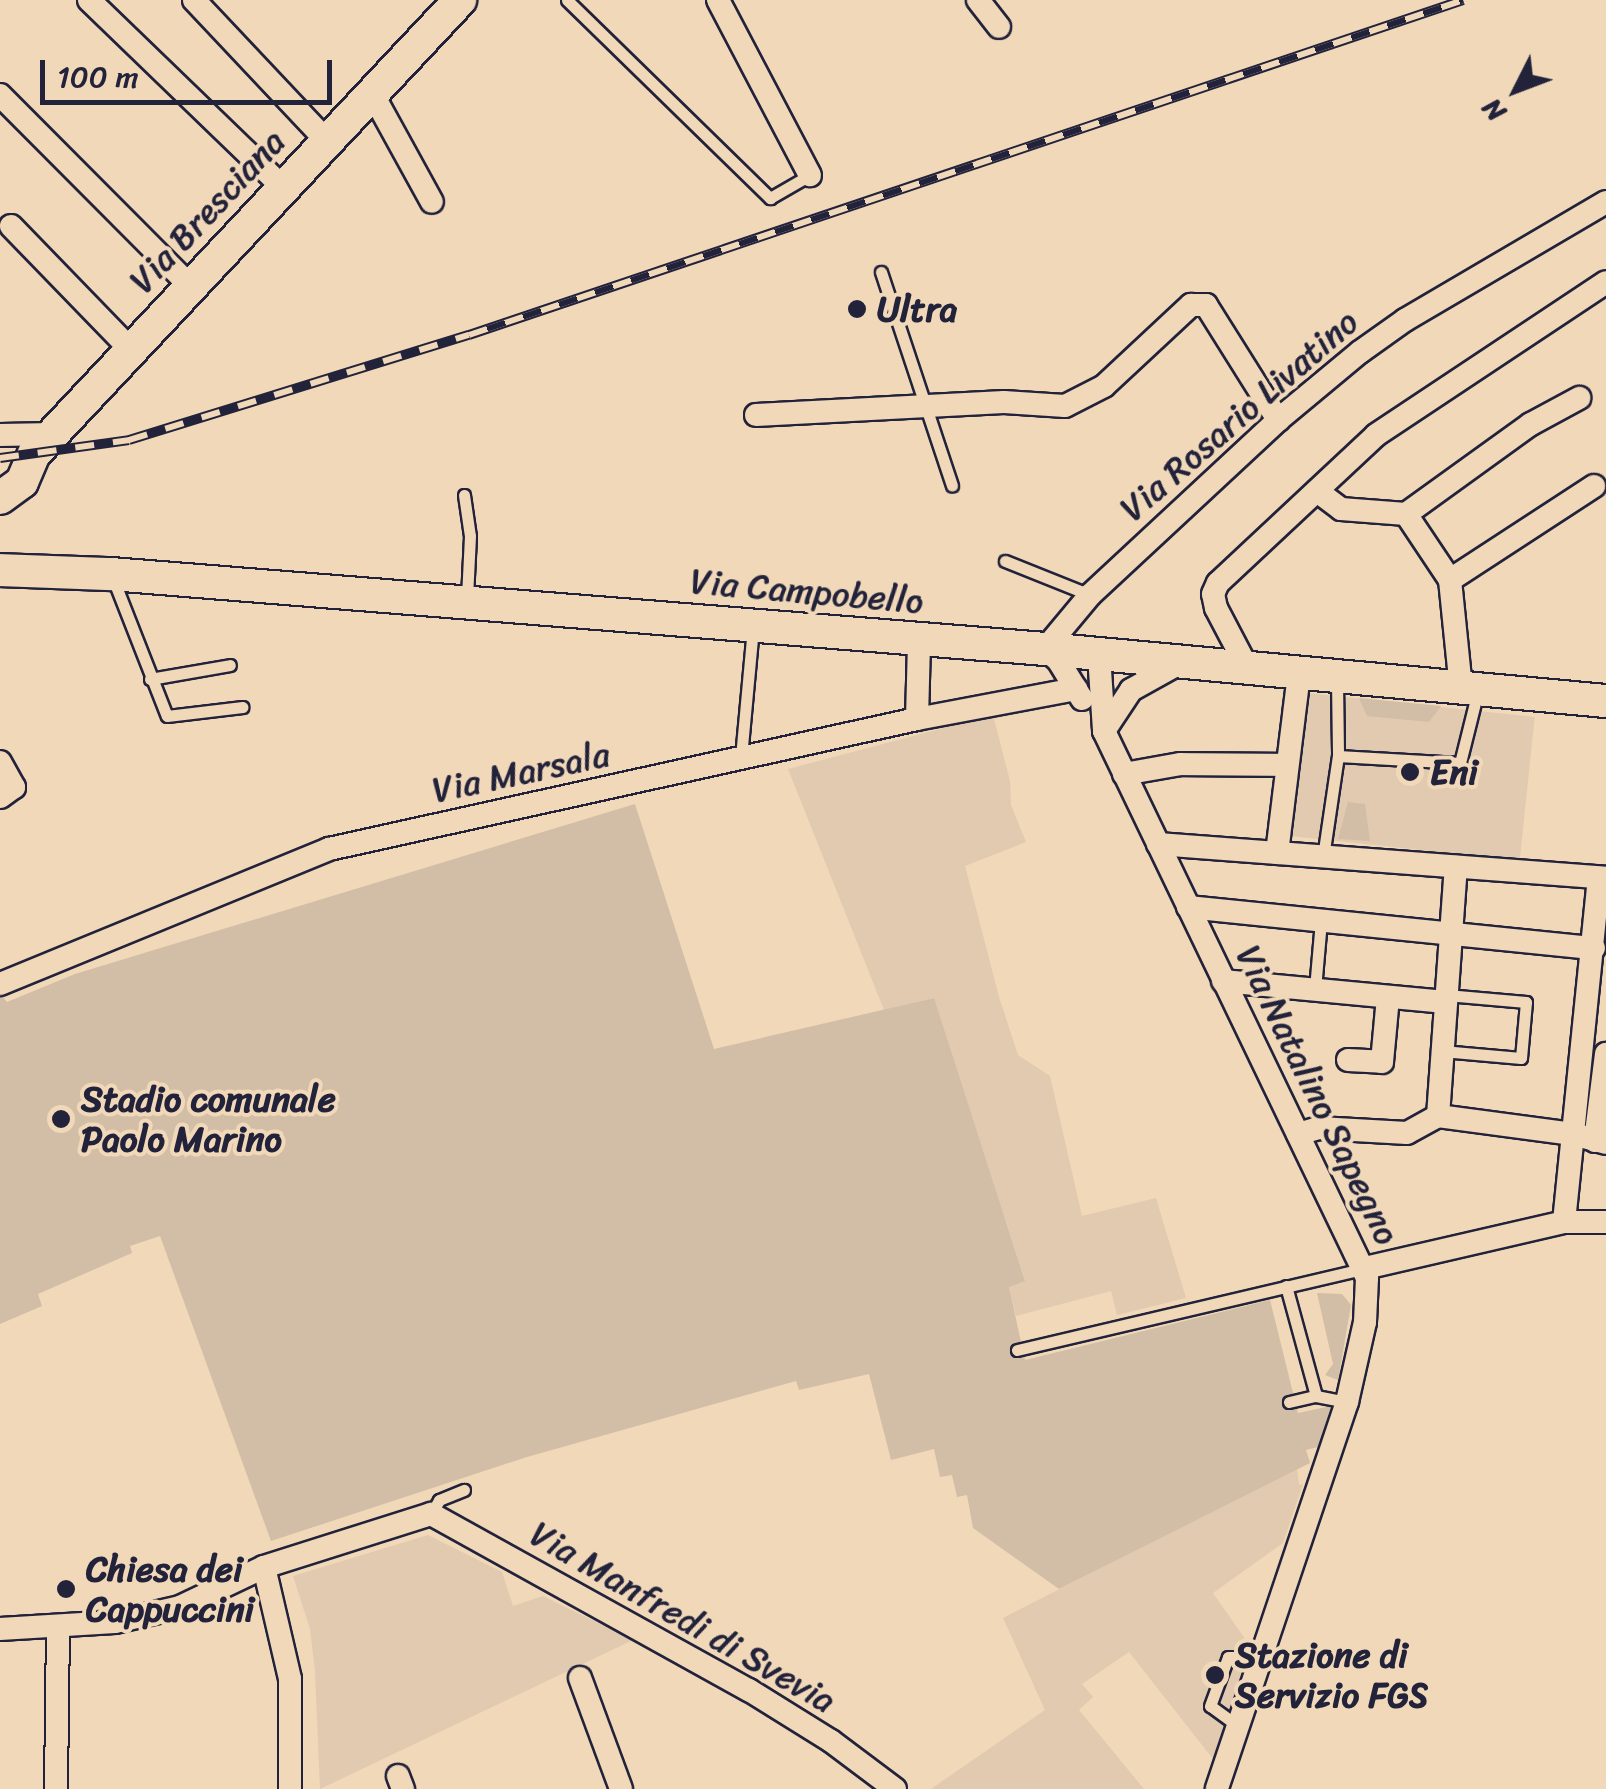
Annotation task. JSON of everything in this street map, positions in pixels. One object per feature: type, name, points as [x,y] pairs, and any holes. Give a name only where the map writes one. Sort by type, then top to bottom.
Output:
[{"type":"main road","name":"Via Bresciana","points":[[0,498],[22,482],[34,454],[460,0]]},
{"type":"main road","name":"Via Campobello","points":[[0,570],[111,574],[1045,648],[1606,701]]},
{"type":"street","points":[[89,0],[284,188]]},
{"type":"street","points":[[194,0],[327,141]]},
{"type":"street","points":[[718,0],[810,175]]},
{"type":"street","points":[[978,0],[999,28]]},
{"type":"street","points":[[372,93],[432,202]]},
{"type":"street","points":[[0,95],[191,287]]},
{"type":"street","name":"Via Rosario Livatino","points":[[1045,648],[1090,595],[1278,420],[1405,320],[1606,202]]},
{"type":"street","points":[[11,226],[132,350]]},
{"type":"street","points":[[1248,669],[1213,594],[1218,583],[1376,434],[1606,282]]},
{"type":"street","points":[[756,415],[1004,402],[1065,406],[1104,386],[1192,305],[1206,305],[1278,420]]},
{"type":"street","points":[[1317,491],[1340,509],[1406,514],[1531,424],[1579,398]]},
{"type":"street","points":[[0,435],[54,434]]},
{"type":"street","points":[[1450,580],[1594,486]]},
{"type":"street","points":[[1406,514],[1450,580],[1470,689]]},
{"type":"street","points":[[917,718],[919,641]]},
{"type":"street","name":"Via Natalino Sapegno","points":[[1045,648],[1058,660],[1104,731],[1365,1268],[1365,1322],[1347,1402],[1217,1789]]},
{"type":"street","name":"Via Natalino Sapegno","points":[[1099,655],[1104,731]]},
{"type":"street","points":[[1104,731],[1132,690],[1180,663]]},
{"type":"street","points":[[1276,853],[1299,674]]},
{"type":"street","name":"Via Marsala","points":[[0,984],[329,849],[741,761],[917,718],[1076,689]]},
{"type":"street","points":[[0,762],[14,787],[0,797]]},
{"type":"street","points":[[1124,774],[1181,764],[1288,765]]},
{"type":"street","points":[[1158,844],[1603,878],[1594,948],[1591,1139]]},
{"type":"street","points":[[1438,1116],[1456,867]]},
{"type":"street","points":[[1188,907],[1594,948]]},
{"type":"street","points":[[1224,981],[1445,998]]},
{"type":"street","points":[[1348,1060],[1382,1062],[1388,996]]},
{"type":"street","points":[[1564,1222],[1591,1139],[1606,1054]]},
{"type":"street","points":[[1298,1134],[1319,1128],[1406,1133],[1438,1116],[1591,1139]]},
{"type":"street","points":[[1365,1268],[1564,1222],[1606,1222]]},
{"type":"street","points":[[0,1629],[116,1622],[180,1606],[264,1567],[430,1514]]},
{"type":"street","name":"Via Manfredi di Svevia","points":[[430,1514],[749,1690],[831,1741],[895,1789]]},
{"type":"street","points":[[264,1567],[290,1678],[290,1789]]},
{"type":"street","points":[[56,1789],[58,1626]]},
{"type":"street","points":[[580,1678],[621,1789]]},
{"type":"lane","points":[[566,0],[770,198],[810,175]]},
{"type":"lane","points":[[880,272],[952,485]]},
{"type":"lane","points":[[464,495],[470,536],[467,602]]},
{"type":"lane","points":[[1005,561],[1090,595]]},
{"type":"lane","points":[[111,574],[167,716],[242,707]]},
{"type":"lane","points":[[741,761],[753,627]]},
{"type":"lane","points":[[150,678],[230,665]]},
{"type":"lane","points":[[1323,857],[1338,756],[1340,697],[1336,677]]},
{"type":"lane","points":[[1338,756],[1460,763],[1470,689]]},
{"type":"lane","points":[[1314,990],[1321,920]]},
{"type":"lane","points":[[1442,1051],[1521,1058],[1526,1002],[1445,998]]},
{"type":"lane","points":[[1017,1350],[1365,1268]]},
{"type":"lane","points":[[1286,1286],[1316,1396]]},
{"type":"lane","points":[[1290,1402],[1316,1396],[1347,1402]]},
{"type":"lane","points":[[430,1514],[439,1500],[464,1490]]},
{"type":"lane","points":[[1238,1726],[1210,1706],[1228,1657],[1260,1658]]},
{"type":"shaded area","points":[[1307,693],[1535,717],[1520,860],[1292,836]]},
{"type":"shaded area","points":[[1359,698],[1441,706],[1429,722],[1367,716]]},
{"type":"shaded area","points":[[993,715],[1010,781],[1011,805],[1026,842],[965,866],[1018,1055],[1050,1076],[1082,1216],[1156,1198],[1186,1298],[1117,1315],[1111,1291],[1016,1316],[1009,1287],[1025,1280],[933,998],[884,1010],[788,769]]},
{"type":"shaded area","points":[[1348,802],[1365,804],[1370,841],[1338,839]]},
{"type":"shaded area","points":[[635,804],[714,1049],[934,998],[1025,1281],[1009,1287],[1025,1360],[1270,1300],[1298,1413],[1331,1406],[1318,1447],[1306,1450],[1310,1463],[1059,1589],[973,1528],[967,1495],[957,1497],[952,1475],[940,1477],[934,1449],[891,1460],[869,1374],[799,1390],[796,1381],[527,1457],[271,1541],[160,1236],[130,1246],[132,1253],[38,1294],[42,1306],[0,1324],[0,994],[7,1002],[75,974]]},
{"type":"shaded area","points":[[1317,1293],[1342,1294],[1351,1305],[1338,1380],[1325,1375],[1333,1364]]},
{"type":"shaded area","points":[[1297,1468],[1299,1485],[1303,1484],[1283,1543],[1213,1593],[1250,1646],[1213,1759],[1129,1652],[1082,1684],[1093,1697],[1079,1710],[1144,1789],[931,1789],[1045,1710],[1003,1618]]},
{"type":"shaded area","points":[[428,1535],[502,1572],[513,1606],[543,1596],[633,1640],[320,1789],[310,1629],[293,1576]]},
{"type":"railway","points":[[0,458],[129,440],[469,335],[1463,0]]},
{"type":"place","name":"Ultra","points":[[857,309]]},
{"type":"place","name":"Eni","points":[[1410,772]]},
{"type":"place","name":"Stadio comunale Paolo Marino","points":[[61,1119]]},
{"type":"place","name":"Chiesa dei Cappuccini","points":[[66,1589]]},
{"type":"place","name":"Stazione di Servizio FGS","points":[[1215,1675]]}]
